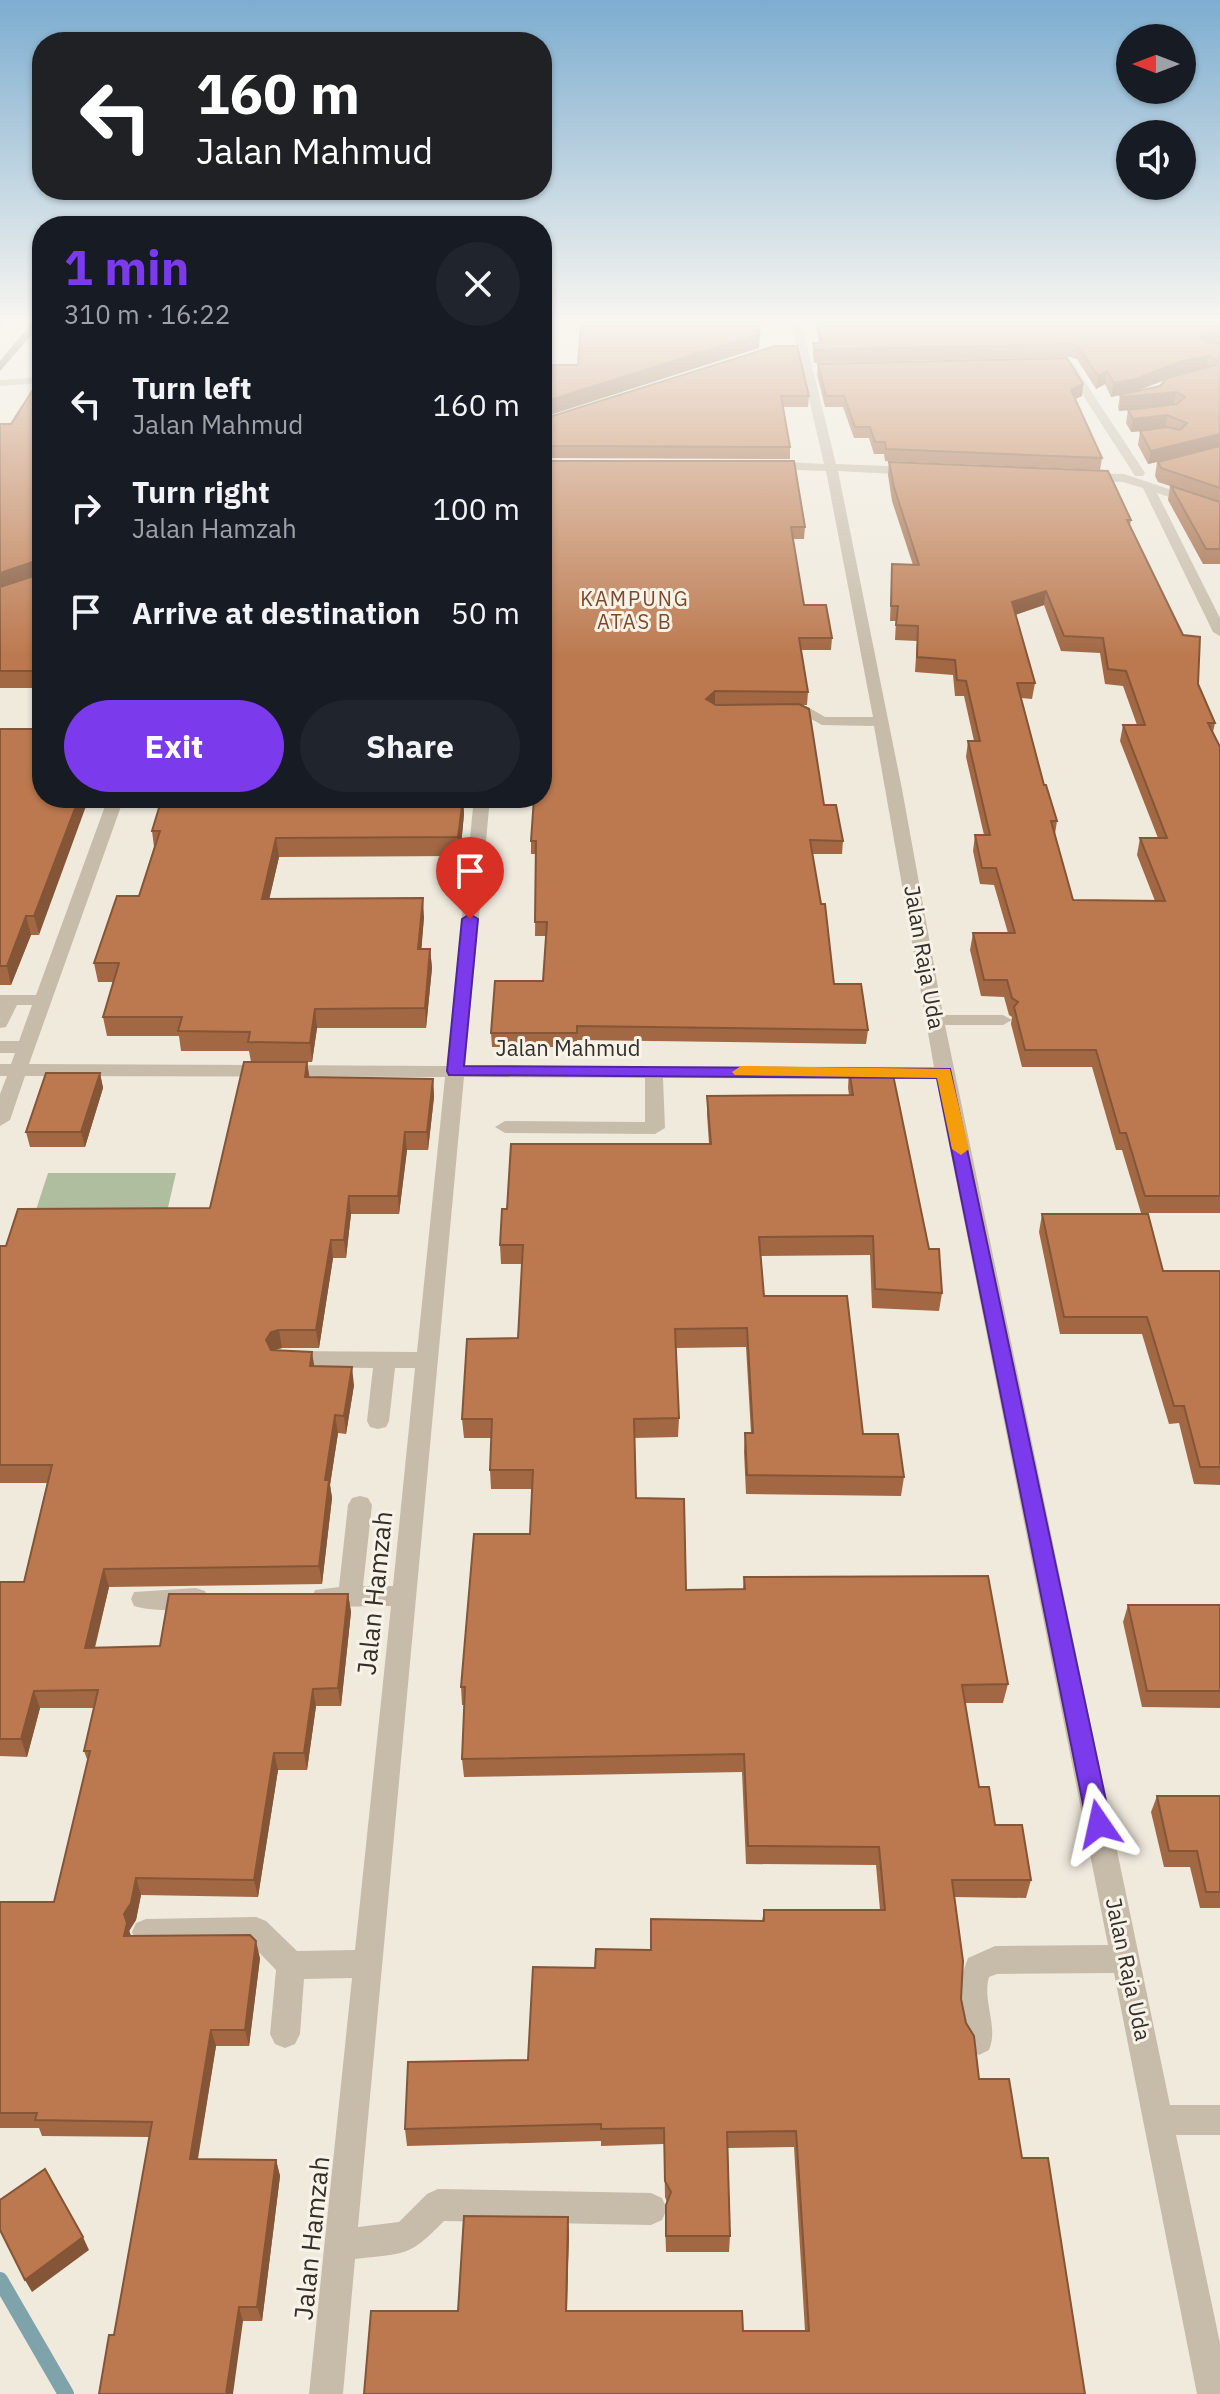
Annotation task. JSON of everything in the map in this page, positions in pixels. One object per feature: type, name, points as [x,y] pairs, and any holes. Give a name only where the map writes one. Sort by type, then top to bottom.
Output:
[{"type":"street","name":"Jalan Raja Uda","points":[[822,433],[880,722],[944,1073],[1214,2394]]},
{"type":"street","points":[[1113,433],[1145,476],[1220,632]]},
{"type":"street","points":[[1118,440],[1132,439]]},
{"type":"street","points":[[750,465],[923,471]]},
{"type":"street","points":[[1077,477],[1145,476],[1220,510]]},
{"type":"street","points":[[1201,593],[1220,594]]},
{"type":"street","points":[[773,710],[808,711],[822,721],[880,722]]},
{"type":"street","points":[[0,1120],[9,1070],[26,1047],[112,808]]},
{"type":"street","name":"Jalan Hamzah","points":[[326,2394],[481,808]]},
{"type":"street","points":[[0,1023],[5,1000],[43,1000]]},
{"type":"street","points":[[936,1020],[1003,1020]]},
{"type":"street","points":[[0,1047],[26,1047]]},
{"type":"street","name":"Jalan Mahmud","points":[[9,1070],[944,1073]]},
{"type":"street","points":[[505,1127],[655,1128],[654,1071]]},
{"type":"street","points":[[283,1359],[427,1360]]},
{"type":"street","points":[[378,1421],[385,1360]]},
{"type":"street","points":[[350,1597],[360,1505]]},
{"type":"street","points":[[302,1597],[404,1596]]},
{"type":"street","points":[[143,1599],[222,1598]]},
{"type":"street","points":[[146,1932],[256,1930],[291,1965],[368,1964]]},
{"type":"street","points":[[979,2040],[972,1986],[978,1968],[995,1960],[1127,1959]]},
{"type":"street","points":[[285,2034],[291,1965]]},
{"type":"street","points":[[1160,2120],[1220,2120]]},
{"type":"street","points":[[340,2245],[406,2237],[438,2205],[651,2209]]},
{"type":"green space","points":[[48,1173],[176,1173],[166,1216],[34,1216]]},
{"type":"building","points":[[0,433],[32,433],[32,562],[0,573]]},
{"type":"building","points":[[552,433],[787,433],[790,447],[552,446]]},
{"type":"building","points":[[872,433],[1090,433],[1102,458],[886,449],[885,442],[875,442]]},
{"type":"building","points":[[1141,433],[1220,433],[1220,434],[1151,451]]},
{"type":"building","points":[[1220,446],[1220,488],[1161,468],[1158,462]]},
{"type":"building","points":[[552,461],[794,461],[805,527],[791,527],[804,605],[826,605],[832,638],[799,638],[808,692],[715,691],[706,699],[716,705],[799,704],[809,709],[824,805],[836,805],[843,841],[810,840],[821,904],[825,904],[834,984],[861,984],[868,1030],[577,1026],[577,1033],[491,1033],[495,981],[543,981],[547,922],[535,922],[536,841],[531,841],[533,808],[552,808]]},
{"type":"building","points":[[889,462],[1108,471],[1131,520],[1127,520],[1183,635],[1200,637],[1198,684],[1215,723],[1208,723],[1220,747],[1220,1196],[1145,1196],[1126,1133],[1120,1133],[1096,1050],[1025,1050],[1014,1007],[1018,1002],[1012,998],[1007,980],[984,980],[973,933],[1015,933],[996,868],[982,868],[975,835],[990,835],[968,741],[980,741],[966,681],[957,680],[955,660],[917,657],[918,626],[896,625],[898,606],[891,606],[892,564],[919,565]],"holes":[[[1046,591],[1064,636],[1103,638],[1108,669],[1126,671],[1145,725],[1123,725],[1167,838],[1140,838],[1165,901],[1073,900],[1051,821],[1057,821],[1044,785],[1017,683],[1035,683],[1012,602]]]},
{"type":"building","points":[[1171,486],[1220,502],[1220,549],[1206,549]]},
{"type":"building","points":[[32,577],[32,671],[0,671],[0,587]]},
{"type":"building","points":[[0,729],[32,729],[32,808],[75,808],[34,916],[26,916],[7,966],[0,966]]},
{"type":"building","points":[[159,808],[462,808],[458,837],[276,838],[262,899],[423,898],[418,949],[430,949],[425,1008],[315,1009],[310,1043],[248,1042],[250,1032],[178,1031],[182,1017],[103,1017],[119,963],[94,963],[117,896],[139,896],[160,831],[152,831]]},
{"type":"building","points":[[244,1062],[307,1062],[305,1077],[433,1079],[427,1132],[405,1132],[398,1196],[349,1196],[344,1240],[331,1240],[316,1330],[279,1330],[271,1332],[266,1340],[271,1350],[312,1352],[310,1366],[352,1367],[344,1416],[335,1415],[325,1480],[329,1480],[319,1566],[104,1569],[85,1648],[160,1646],[169,1594],[348,1594],[338,1688],[313,1689],[304,1753],[274,1753],[254,1880],[136,1878],[131,1903],[124,1914],[127,1923],[124,1936],[250,1935],[256,1941],[245,2030],[211,2030],[190,2159],[276,2160],[257,2307],[239,2307],[226,2394],[99,2394],[109,2335],[114,2335],[152,2122],[35,2120],[37,2113],[0,2113],[0,1902],[54,1902],[90,1751],[84,1751],[98,1690],[34,1691],[21,1739],[0,1739],[0,1582],[24,1582],[52,1465],[0,1465],[0,1246],[6,1246],[18,1209],[210,1208]]},
{"type":"building","points":[[849,1070],[892,1070],[929,1249],[939,1249],[942,1293],[875,1289],[873,1236],[759,1237],[764,1296],[847,1296],[863,1434],[898,1434],[904,1477],[747,1475],[745,1433],[753,1433],[747,1328],[675,1329],[679,1418],[634,1419],[636,1498],[684,1499],[686,1590],[745,1589],[744,1577],[988,1576],[1008,1684],[962,1685],[979,1787],[989,1787],[995,1825],[1022,1825],[1031,1880],[952,1880],[963,1961],[961,1999],[966,2023],[974,2036],[979,2079],[1009,2079],[1022,2158],[1048,2158],[1085,2394],[364,2394],[371,2311],[458,2311],[464,2216],[568,2217],[566,2311],[742,2311],[743,2331],[809,2331],[796,2131],[727,2132],[730,2236],[666,2236],[666,2205],[671,2192],[665,2181],[664,2128],[601,2129],[601,2124],[405,2129],[408,2062],[528,2060],[533,1967],[595,1968],[596,1949],[651,1950],[651,1919],[764,1921],[764,1910],[885,1910],[879,1847],[748,1846],[744,1754],[462,1759],[465,1687],[461,1687],[474,1534],[530,1534],[533,1470],[490,1470],[492,1419],[462,1419],[467,1339],[518,1338],[523,1245],[500,1245],[502,1209],[507,1209],[511,1144],[711,1144],[707,1096],[853,1095]]},
{"type":"building","points":[[46,1073],[100,1073],[81,1132],[26,1132]]},
{"type":"building","points":[[1042,1214],[1148,1214],[1163,1271],[1220,1271],[1220,1467],[1200,1467],[1184,1406],[1174,1406],[1147,1317],[1064,1317]]},
{"type":"building","points":[[1128,1605],[1220,1605],[1220,1691],[1147,1691]]},
{"type":"building","points":[[1157,1796],[1220,1796],[1220,1892],[1206,1892],[1197,1851],[1169,1851]]},
{"type":"building","points":[[45,2169],[83,2237],[25,2280],[0,2230],[0,2200]]},
{"type":"waterway","points":[[0,2280],[66,2394]]},
{"type":"slow traffic","points":[[741,1072],[944,1073],[961,1149]]},
{"type":"district","name":"KAMPUNG ATAS B","points":[[635,610]]},
{"type":"route","points":[[470,919],[455,1071],[944,1073],[1099,1824]]}]
